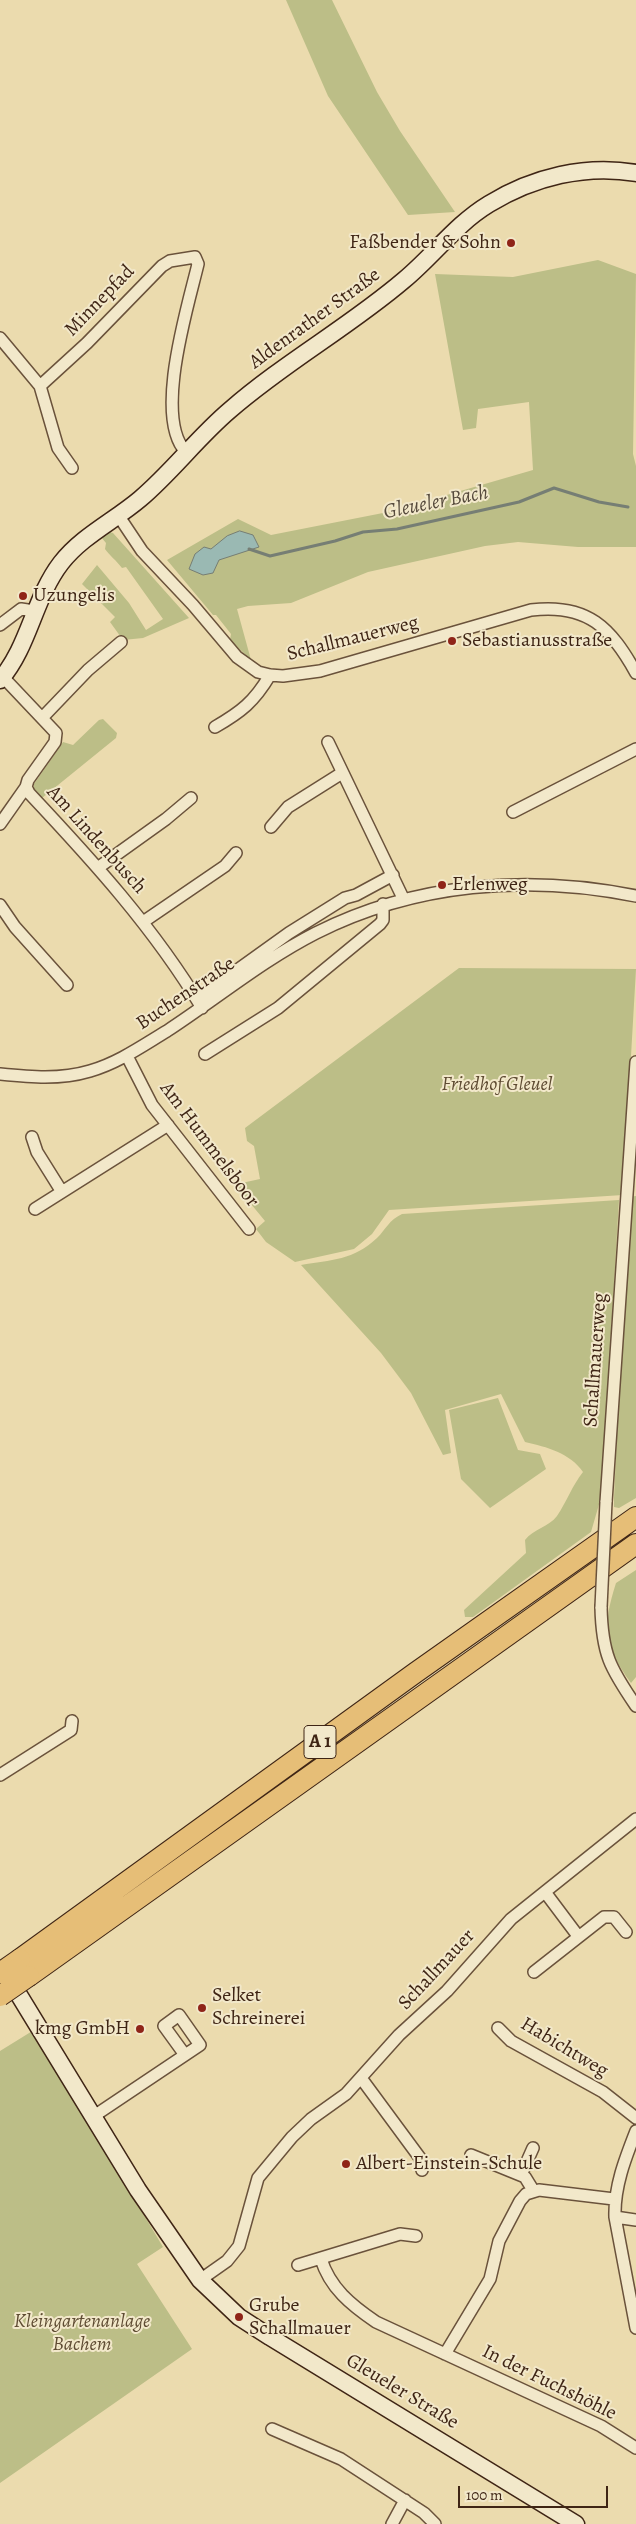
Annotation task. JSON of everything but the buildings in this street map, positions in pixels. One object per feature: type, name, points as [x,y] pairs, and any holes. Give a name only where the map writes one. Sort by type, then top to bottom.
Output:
[{"type":"highway","name":"A 1","points":[[0,1996],[25,1968],[415,1673],[636,1517]]},
{"type":"highway","name":"A 1","points":[[0,1973],[25,1968],[636,1544]]},
{"type":"street","name":"Aldenrather Straße","points":[[1,679],[23,641],[34,611],[60,564],[76,547],[157,484],[186,452],[229,411],[255,390],[405,280],[450,235],[490,203],[538,181],[571,172],[617,170],[636,173]]},
{"type":"street","name":"Minnepfad","points":[[40,386],[87,343],[162,266],[170,261],[195,258],[198,264],[172,380],[176,432],[180,446],[186,452]]},
{"type":"street","points":[[0,338],[40,386],[58,448],[72,468]]},
{"type":"street","name":"Schallmauerweg","points":[[118,515],[142,551],[193,605],[237,657],[258,672],[283,676],[320,671],[531,610],[549,608],[583,614],[605,628],[620,644],[636,673]]},
{"type":"street","points":[[0,625],[21,609],[34,611]]},
{"type":"street","points":[[42,718],[88,670],[121,642]]},
{"type":"street","points":[[215,727],[253,702],[270,675]]},
{"type":"street","name":"Am Lindenbusch","points":[[1,679],[56,733],[56,738],[28,780],[26,787],[29,793],[99,867],[143,922],[199,1004]]},
{"type":"street","points":[[328,742],[403,898]]},
{"type":"street","points":[[513,812],[636,749]]},
{"type":"street","points":[[271,827],[288,807],[342,773]]},
{"type":"street","points":[[0,824],[26,787]]},
{"type":"street","points":[[99,867],[166,819],[191,798]]},
{"type":"street","points":[[143,922],[226,866],[236,853]]},
{"type":"street","name":"Buchenstraße","points":[[0,1074],[36,1078],[68,1076],[90,1071],[127,1056],[199,1004],[289,933],[345,898],[356,895],[393,875]]},
{"type":"street","name":"Buchenstraße","points":[[199,1004],[307,938],[383,904],[403,898],[457,888],[509,884],[577,887],[636,896]]},
{"type":"street","points":[[205,1054],[278,1008],[380,924],[383,920],[383,904]]},
{"type":"street","points":[[0,905],[15,926],[67,985]]},
{"type":"street","name":"Am Hummelsboor","points":[[127,1056],[146,1097],[249,1229]]},
{"type":"street","name":"Schallmauerweg","points":[[636,1062],[606,1502],[601,1607],[603,1645],[607,1660],[636,1706]]},
{"type":"street","points":[[35,1209],[168,1125]]},
{"type":"street","points":[[32,1137],[37,1152],[62,1192]]},
{"type":"street","points":[[0,1775],[71,1730],[72,1721]]},
{"type":"street","name":"Schallmauer","points":[[200,2280],[227,2261],[239,2246],[258,2178],[267,2165],[311,2119],[333,2106],[399,2035],[447,1991],[510,1919],[636,1819]]},
{"type":"street","points":[[545,1892],[578,1936]]},
{"type":"street","points":[[534,1972],[604,1917],[614,1917],[626,1932]]},
{"type":"street","name":"Gleueler Straße","points":[[0,1965],[138,2190],[200,2280],[232,2311],[262,2332],[576,2524]]},
{"type":"street","name":"Habichtweg","points":[[498,2028],[510,2041],[603,2092],[636,2118]]},
{"type":"street","points":[[94,2116],[185,2055]]},
{"type":"street","points":[[361,2078],[420,2158],[422,2170]]},
{"type":"street","points":[[636,2130],[623,2165],[614,2199],[614,2217],[636,2328]]},
{"type":"street","points":[[521,2175],[533,2148]]},
{"type":"street","points":[[471,2155],[525,2177],[533,2190],[614,2199]]},
{"type":"street","name":"In der Fuchshöhle","points":[[445,2354],[490,2279],[499,2241],[520,2201],[533,2190]]},
{"type":"street","points":[[614,2217],[636,2220]]},
{"type":"street","points":[[298,2266],[400,2234],[416,2236]]},
{"type":"street","name":"In der Fuchshöhle","points":[[321,2259],[325,2273],[334,2287],[361,2312],[376,2322],[601,2426],[636,2448]]},
{"type":"street","points":[[272,2429],[340,2459],[424,2512],[435,2524]]},
{"type":"street","points":[[392,2524],[404,2500]]},
{"type":"green space","points":[[286,0],[332,0],[377,92],[400,131],[455,212],[408,215],[328,96]]},
{"type":"green space","points":[[598,260],[636,274],[633,454],[636,466],[636,547],[578,547],[518,542],[485,546],[368,572],[291,603],[248,606],[237,609],[251,660],[230,640],[231,634],[167,560],[238,519],[271,535],[388,512],[533,470],[529,402],[478,409],[476,428],[463,430],[435,274],[513,277]]},
{"type":"green space","points":[[107,531],[113,533],[189,618],[143,638],[123,640],[110,622],[115,617],[82,584],[97,565],[129,603],[146,630],[163,619],[126,567],[122,568],[105,549],[106,543],[101,537]]},
{"type":"green space","points":[[103,719],[117,733],[116,738],[42,798],[34,791],[34,784],[63,742],[73,745],[99,720]]},
{"type":"green space","name":"Friedhof Gleuel","points":[[459,968],[636,969],[623,1195],[389,1210],[372,1234],[354,1249],[295,1262],[266,1242],[256,1229],[265,1221],[237,1187],[237,1184],[260,1179],[254,1146],[247,1141],[245,1128]]},
{"type":"green space","points":[[636,1196],[636,1498],[619,1508],[614,1507],[614,1498],[628,1197]]},
{"type":"green space","points":[[619,1200],[600,1501],[591,1532],[473,1617],[465,1617],[464,1610],[526,1553],[525,1540],[528,1536],[554,1520],[583,1472],[578,1465],[565,1455],[525,1442],[501,1394],[445,1410],[451,1453],[443,1455],[411,1393],[381,1353],[301,1265],[342,1258],[360,1251],[402,1214]]},
{"type":"green space","points":[[498,1398],[518,1450],[540,1454],[546,1469],[490,1508],[461,1479],[449,1410]]},
{"type":"green space","points":[[636,1570],[636,1677],[631,1683],[610,1646],[607,1624],[608,1612],[616,1583]]},
{"type":"green space","name":"Kleingartenanlage Bachem","points":[[34,2030],[163,2247],[137,2264],[192,2349],[0,2483],[0,2051]]},
{"type":"water","points":[[240,531],[253,535],[259,547],[219,560],[213,573],[203,575],[189,569],[195,554],[204,547],[211,549],[227,536]]},
{"type":"waterway","name":"Gleueler Bach","points":[[249,549],[270,556],[335,541],[363,532],[397,529],[519,502],[554,488],[599,502],[628,507]]},
{"type":"place","name":"Faßbender & Sohn","points":[[511,243]]},
{"type":"place","name":"Uzungelis","points":[[23,596]]},
{"type":"place","name":"Sebastianusstraße","points":[[452,641]]},
{"type":"place","name":"Erlenweg","points":[[442,885]]},
{"type":"place","name":"Selket Schreinerei","points":[[202,2008]]},
{"type":"place","name":"kmg GmbH","points":[[140,2029]]},
{"type":"place","name":"Albert-Einstein-Schule","points":[[346,2164]]},
{"type":"place","name":"Grube Schallmauer","points":[[239,2317]]}]
